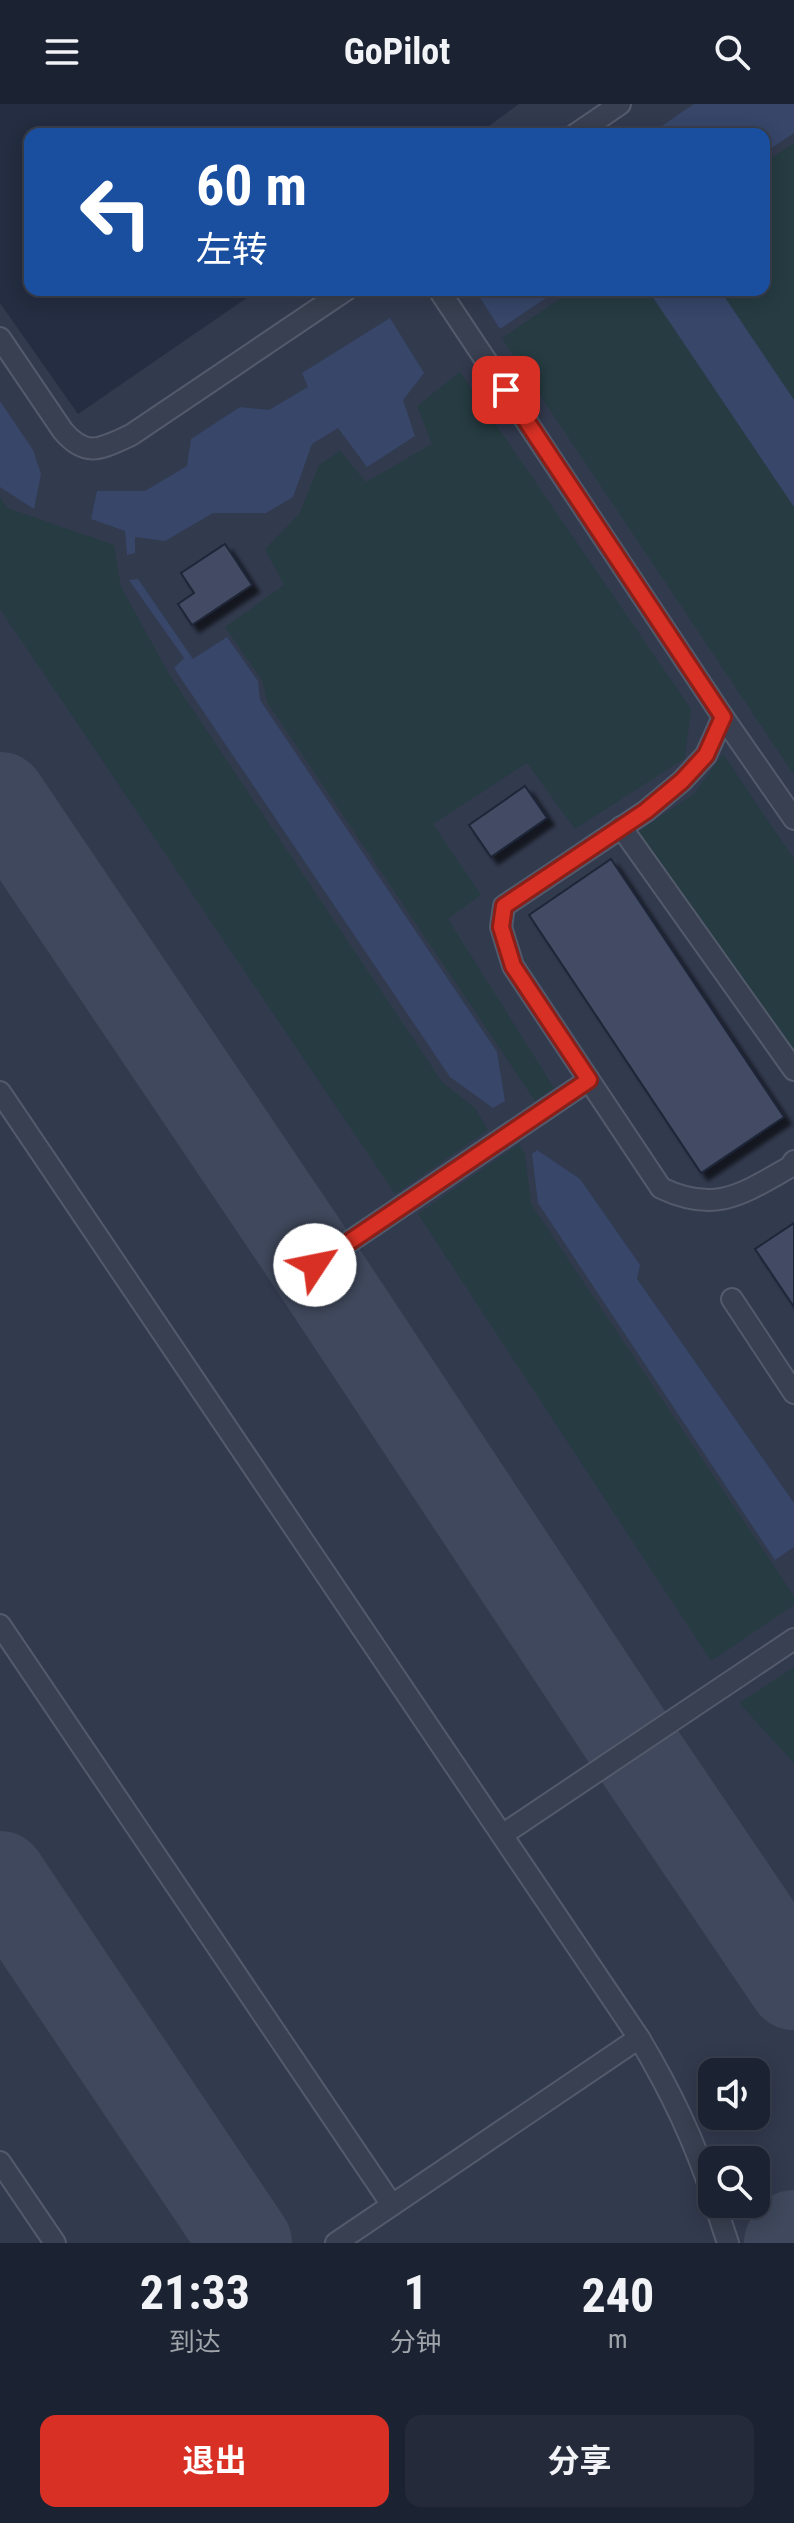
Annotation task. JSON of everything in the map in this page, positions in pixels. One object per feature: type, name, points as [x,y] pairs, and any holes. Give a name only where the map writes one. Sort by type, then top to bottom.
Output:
[{"type":"lane","points":[[585,128],[620,104]]},
{"type":"lane","points":[[0,338],[63,431],[74,444],[87,450],[105,447],[131,435],[337,296]]},
{"type":"lane","points":[[443,296],[794,819]]},
{"type":"lane","points":[[723,717],[706,755],[690,773],[646,811],[504,906],[501,927],[513,966],[661,1188],[682,1199],[703,1202],[741,1195],[790,1167],[794,1161]]},
{"type":"lane","points":[[621,827],[794,1070]]},
{"type":"lane","points":[[315,1265],[589,1080]]},
{"type":"lane","points":[[0,1092],[639,2038],[698,2153]]},
{"type":"lane","points":[[732,1299],[794,1393]]},
{"type":"lane","points":[[0,1625],[392,2205]]},
{"type":"lane","points":[[502,1835],[794,1639]]},
{"type":"lane","points":[[336,2243],[639,2038]]},
{"type":"lane","points":[[0,2162],[55,2243]]},
{"type":"lane","points":[[720,2218],[728,2243]]},
{"type":"shaded area","points":[[519,104],[794,104],[794,2243],[0,2243],[0,303],[78,414],[249,296],[770,296],[770,128],[486,128]]},
{"type":"green space","points":[[794,143],[794,775],[502,338],[564,296],[770,296],[770,159]]},
{"type":"green space","points":[[460,372],[691,709],[685,758],[575,829],[527,763],[433,824],[481,895],[448,919],[554,1088],[535,1101],[267,702],[262,680],[225,627],[284,585],[265,549],[300,513],[319,465],[340,451],[366,482],[432,444],[417,406]]},
{"type":"green space","points":[[0,497],[7,508],[114,545],[121,587],[169,674],[442,1082],[475,1108],[488,1130],[395,1194],[0,609]]},
{"type":"green space","points":[[723,754],[794,859],[794,1058],[635,834],[695,793]]},
{"type":"green space","points":[[519,1144],[525,1154],[531,1204],[794,1596],[794,1605],[711,1661],[418,1214]]},
{"type":"green space","points":[[794,1667],[794,1763],[739,1703]]},
{"type":"water","points":[[694,104],[794,104],[794,133],[770,149],[770,128],[659,128]]},
{"type":"water","points":[[479,296],[549,296],[500,329]]},
{"type":"water","points":[[652,296],[724,296],[794,400],[794,507]]},
{"type":"water","points":[[390,318],[424,373],[403,400],[415,436],[367,467],[338,428],[312,444],[293,497],[266,513],[213,513],[165,541],[135,537],[135,553],[127,555],[125,531],[91,519],[97,491],[145,491],[187,466],[191,439],[240,407],[269,410],[308,387],[302,373]]},
{"type":"water","points":[[0,401],[33,450],[41,474],[34,509],[0,487]]},
{"type":"water","points":[[138,579],[193,659],[227,637],[258,681],[260,700],[497,1052],[505,1101],[493,1108],[450,1077],[174,668],[184,658],[129,580]]},
{"type":"water","points":[[537,1150],[580,1179],[640,1265],[637,1279],[794,1503],[794,1547],[775,1560],[538,1203],[532,1154]]},
{"type":"building","points":[[225,544],[252,585],[192,625],[178,604],[194,593],[181,573]]},
{"type":"building","points":[[525,786],[547,818],[491,857],[469,825]]},
{"type":"building","points":[[611,859],[784,1117],[701,1173],[529,915]]},
{"type":"building","points":[[794,1223],[794,1307],[755,1249]]},
{"type":"taxiway","points":[[0,798],[794,1984]]},
{"type":"taxiway","points":[[0,1877],[246,2243]]},
{"type":"taxiway","points":[[790,2243],[794,2236]]},
{"type":"route","points":[[315,1265],[589,1080],[513,966],[501,927],[504,906],[646,811],[682,781],[706,755],[723,717],[506,390]]}]
